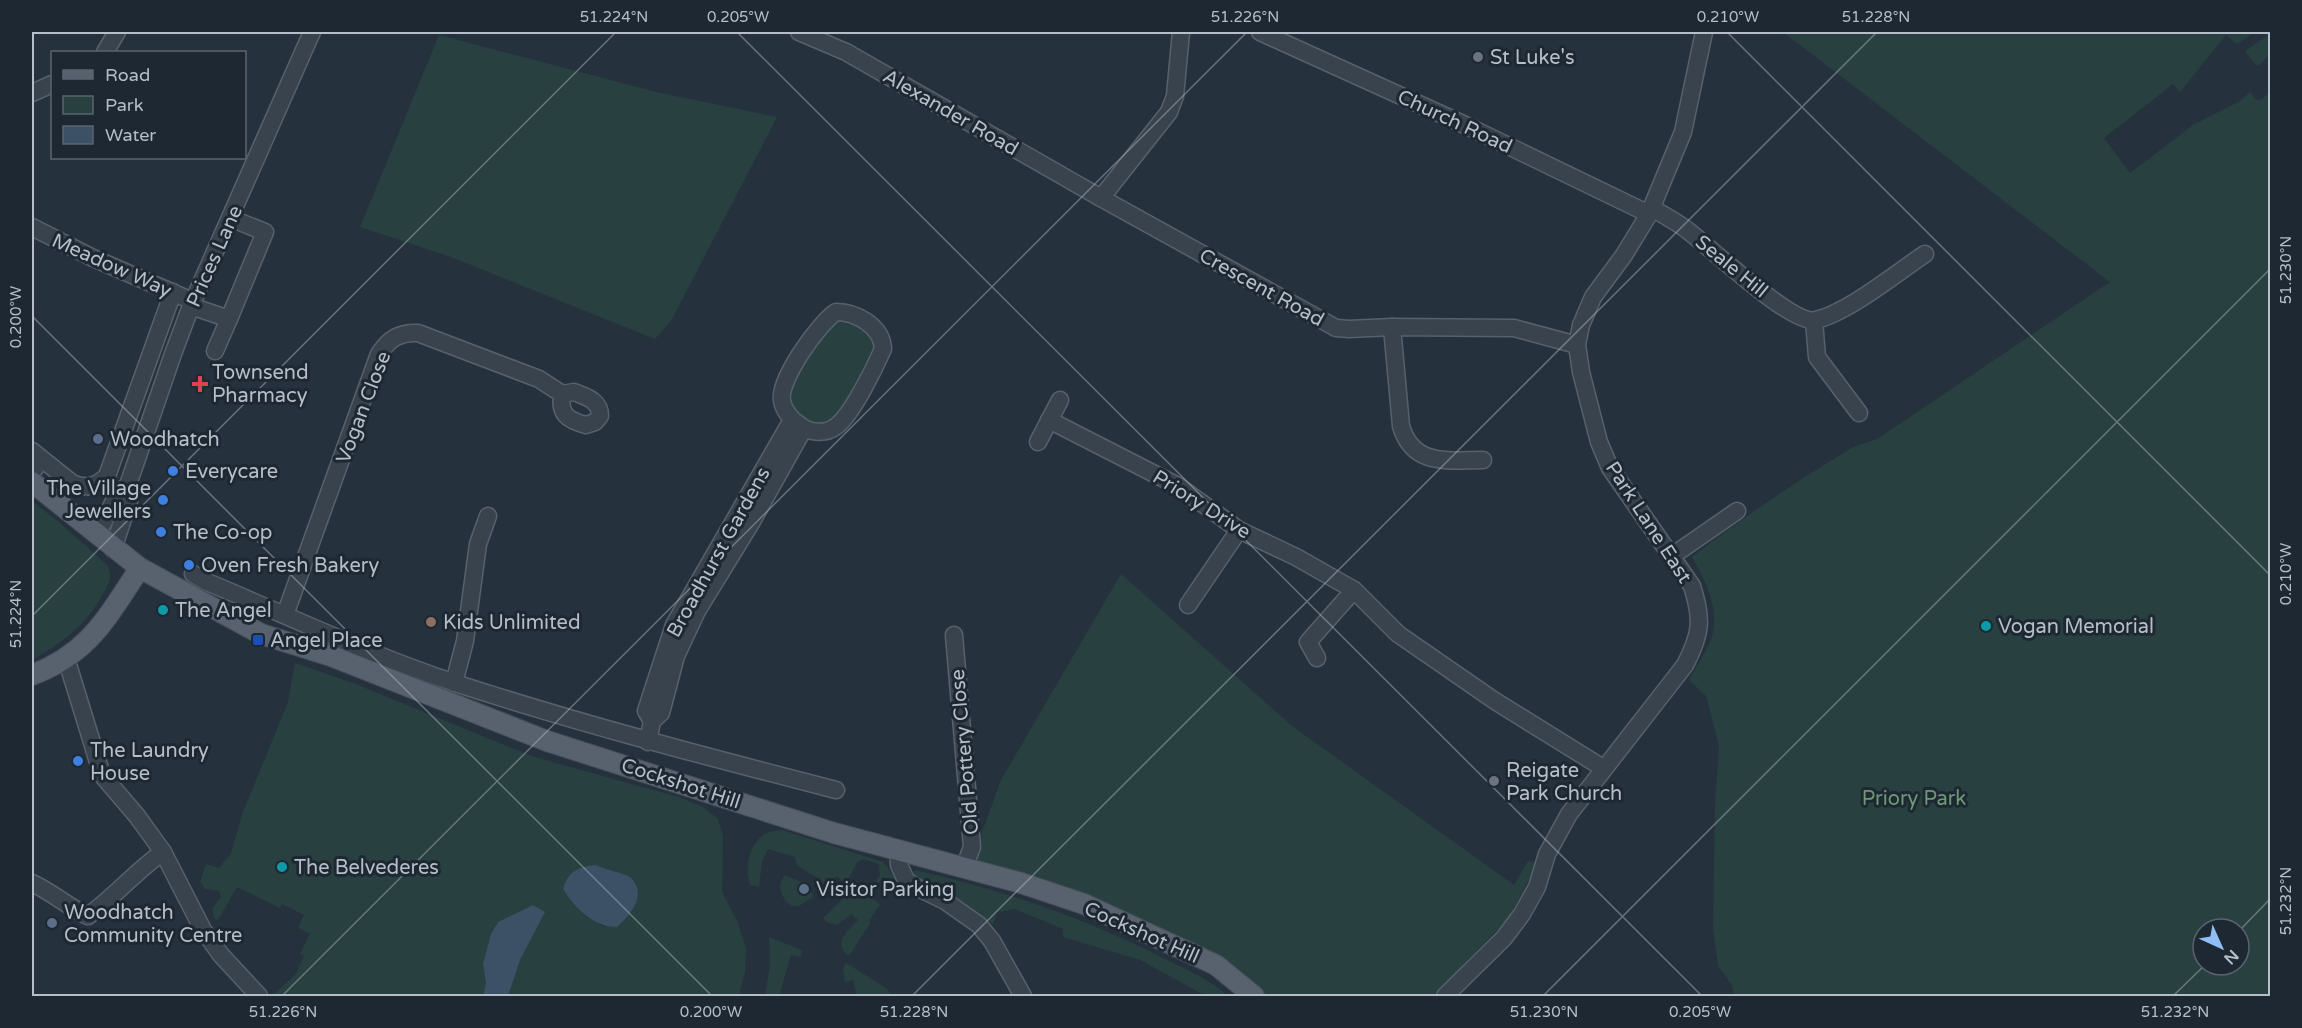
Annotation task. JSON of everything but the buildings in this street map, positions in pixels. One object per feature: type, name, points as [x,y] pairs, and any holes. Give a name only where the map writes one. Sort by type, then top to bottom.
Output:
[{"type":"main road","name":"Cockshot Hill","points":[[32,482],[113,549],[140,568],[261,634],[331,656],[547,741],[834,833],[1021,883],[1084,904],[1216,965],[1254,996]]},
{"type":"main road","points":[[32,675],[66,658],[92,638],[105,623],[140,568]]},
{"type":"street","points":[[106,51],[117,32]]},
{"type":"street","name":"Prices Lane","points":[[113,549],[130,498],[128,485],[193,303],[312,32]]},
{"type":"street","name":"Alexander Road","points":[[799,32],[846,52],[1101,198]]},
{"type":"street","points":[[825,32],[846,52]]},
{"type":"street","points":[[1101,198],[1169,112],[1175,96],[1181,32]]},
{"type":"street","name":"Church Road","points":[[1260,32],[1650,211]]},
{"type":"street","name":"Park Lane East","points":[[1445,996],[1504,938],[1522,914],[1537,887],[1547,854],[1564,821],[1685,665],[1697,641],[1699,623],[1697,602],[1692,586],[1610,468],[1599,442],[1581,372],[1577,345],[1581,325],[1593,297],[1624,255],[1650,211],[1683,132],[1704,32]]},
{"type":"street","points":[[32,93],[51,84]]},
{"type":"street","name":"Crescent Road","points":[[1101,198],[1336,328],[1514,328],[1577,345]]},
{"type":"street","name":"Seale Hill","points":[[1650,211],[1686,229],[1774,301],[1802,319],[1814,321]]},
{"type":"street","points":[[215,351],[265,232],[230,218]]},
{"type":"street","name":"Meadow Way","points":[[32,227],[93,258],[173,292],[229,320]]},
{"type":"street","points":[[1859,413],[1817,357],[1814,321],[1840,311],[1925,254]]},
{"type":"street","name":"Prices Lane","points":[[35,461],[79,486],[99,484],[107,476],[173,292]]},
{"type":"street","points":[[836,312],[848,312],[872,326],[883,341],[883,349],[844,420],[829,431],[819,432],[798,424],[782,400],[782,392],[801,353],[819,326],[836,312]]},
{"type":"street","points":[[1392,327],[1401,426],[1404,436],[1417,451],[1431,459],[1483,460]]},
{"type":"street","name":"Vogan Close","points":[[285,615],[379,354],[390,340],[403,334],[418,333],[539,379],[562,394]]},
{"type":"street","points":[[1038,442],[1060,400]]},
{"type":"street","name":"Priory Drive","points":[[1049,420],[1178,486],[1239,530],[1296,557],[1353,590],[1398,634],[1495,701],[1603,768]]},
{"type":"street","name":"Broadhurst Gardens","points":[[648,742],[652,721],[661,714],[676,656],[697,611],[751,523],[798,424]]},
{"type":"street","points":[[115,455],[135,464]]},
{"type":"street","name":"Prices Lane","points":[[97,535],[117,495],[128,485]]},
{"type":"street","points":[[1672,556],[1737,511]]},
{"type":"street","points":[[454,683],[465,641],[478,544],[488,516]]},
{"type":"street","points":[[1188,605],[1239,530]]},
{"type":"street","name":"Cockshot Hill","points":[[193,574],[358,647],[454,683],[648,742],[836,790]]},
{"type":"street","points":[[1317,658],[1302,642],[1353,590]]},
{"type":"street","name":"Old Pottery Close","points":[[954,635],[972,847],[964,868]]},
{"type":"street","points":[[66,658],[102,775],[163,852],[203,930],[237,975],[260,996]]},
{"type":"street","points":[[898,851],[899,864],[906,880],[945,901],[979,925],[992,941],[1023,996]]},
{"type":"street","points":[[32,882],[47,890],[70,908],[88,916],[119,892],[150,860],[163,852]]},
{"type":"green space","name":"Priory Park","points":[[1783,32],[2255,32],[2237,44],[2226,35],[2180,92],[2173,84],[2104,138],[2130,173],[2193,125],[2240,101],[2250,92],[2256,100],[2261,100],[2270,92],[2270,996],[1734,996],[1732,985],[1718,966],[1713,929],[1715,803],[1719,746],[1706,696],[1689,680],[1710,642],[1714,620],[1713,609],[1707,587],[1692,557],[1786,489],[1849,449],[1883,435],[2110,282]]},
{"type":"green space","points":[[2270,34],[2270,55],[2257,66],[2245,51]]},
{"type":"green space","points":[[439,35],[656,92],[777,117],[671,321],[655,339],[451,257],[360,227]]},
{"type":"green space","points":[[845,319],[870,331],[876,349],[842,414],[828,424],[810,424],[789,406],[789,390],[806,355],[836,321]]},
{"type":"green space","points":[[32,501],[107,565],[110,574],[105,591],[86,619],[62,641],[32,660]]},
{"type":"green space","points":[[1121,574],[1292,726],[1514,885],[1528,861],[1538,863],[1508,919],[1433,996],[1262,996],[980,866],[976,849],[1001,780]]},
{"type":"green space","points":[[295,663],[353,683],[534,757],[679,797],[703,807],[718,819],[723,836],[722,892],[738,923],[746,949],[745,971],[739,996],[315,996],[305,994],[304,996],[276,996],[275,993],[295,975],[304,956],[300,954],[310,934],[298,928],[304,915],[282,904],[280,908],[237,887],[218,920],[214,918],[212,909],[221,897],[219,891],[205,889],[200,882],[206,864],[219,868],[231,853],[243,812],[288,702]],"holes":[[[596,865],[607,871],[619,872],[604,927],[588,918],[570,900]]]},
{"type":"green space","points":[[782,830],[883,862],[896,879],[895,884],[883,877],[874,890],[872,898],[880,904],[849,956],[841,947],[841,942],[858,920],[851,914],[837,925],[823,918],[851,891],[837,876],[826,887],[816,877],[797,866],[795,857],[768,849],[762,862],[759,887],[750,885],[748,865],[754,845],[763,835]],"holes":[[[863,859],[879,864],[880,875],[871,888],[849,879],[857,862]]]},
{"type":"green space","points":[[915,870],[1012,896],[1074,918],[1190,971],[1228,996],[1206,996],[1140,960],[1063,937],[1063,929],[1015,909],[997,912],[993,925],[974,910],[912,876]]},
{"type":"green space","points":[[785,875],[804,883],[814,896],[799,906],[791,906],[780,887]]},
{"type":"green space","points":[[769,937],[802,950],[801,957],[791,955],[779,996],[765,996],[770,963]]},
{"type":"green space","points":[[846,963],[886,988],[893,996],[857,996],[853,980],[845,982],[843,969]]},
{"type":"water","points":[[596,865],[628,876],[636,884],[637,898],[632,911],[617,927],[600,924],[586,916],[563,889],[568,878],[575,871]]},
{"type":"water","points":[[533,905],[545,912],[520,960],[508,996],[483,996],[486,983],[483,964],[491,934],[498,922]]},
{"type":"place","name":"St Luke's","points":[[1478,57]]},
{"type":"place","name":"Townsend Pharmacy","points":[[200,384]]},
{"type":"place","name":"Woodhatch","points":[[98,439]]},
{"type":"place","name":"Everycare","points":[[173,471]]},
{"type":"place","name":"The Village Jewellers","points":[[163,500]]},
{"type":"place","name":"The Co-op","points":[[161,532]]},
{"type":"place","name":"Oven Fresh Bakery","points":[[189,565]]},
{"type":"place","name":"The Angel","points":[[163,610]]},
{"type":"place","name":"Kids Unlimited","points":[[431,622]]},
{"type":"place","name":"Vogan Memorial","points":[[1986,626]]},
{"type":"place","name":"Angel Place","points":[[258,640]]},
{"type":"place","name":"The Laundry House","points":[[78,761]]},
{"type":"place","name":"Reigate Park Church","points":[[1494,781]]},
{"type":"place","name":"The Belvederes","points":[[282,867]]},
{"type":"place","name":"Visitor Parking","points":[[804,889]]},
{"type":"place","name":"Woodhatch Community Centre","points":[[52,923]]}]
